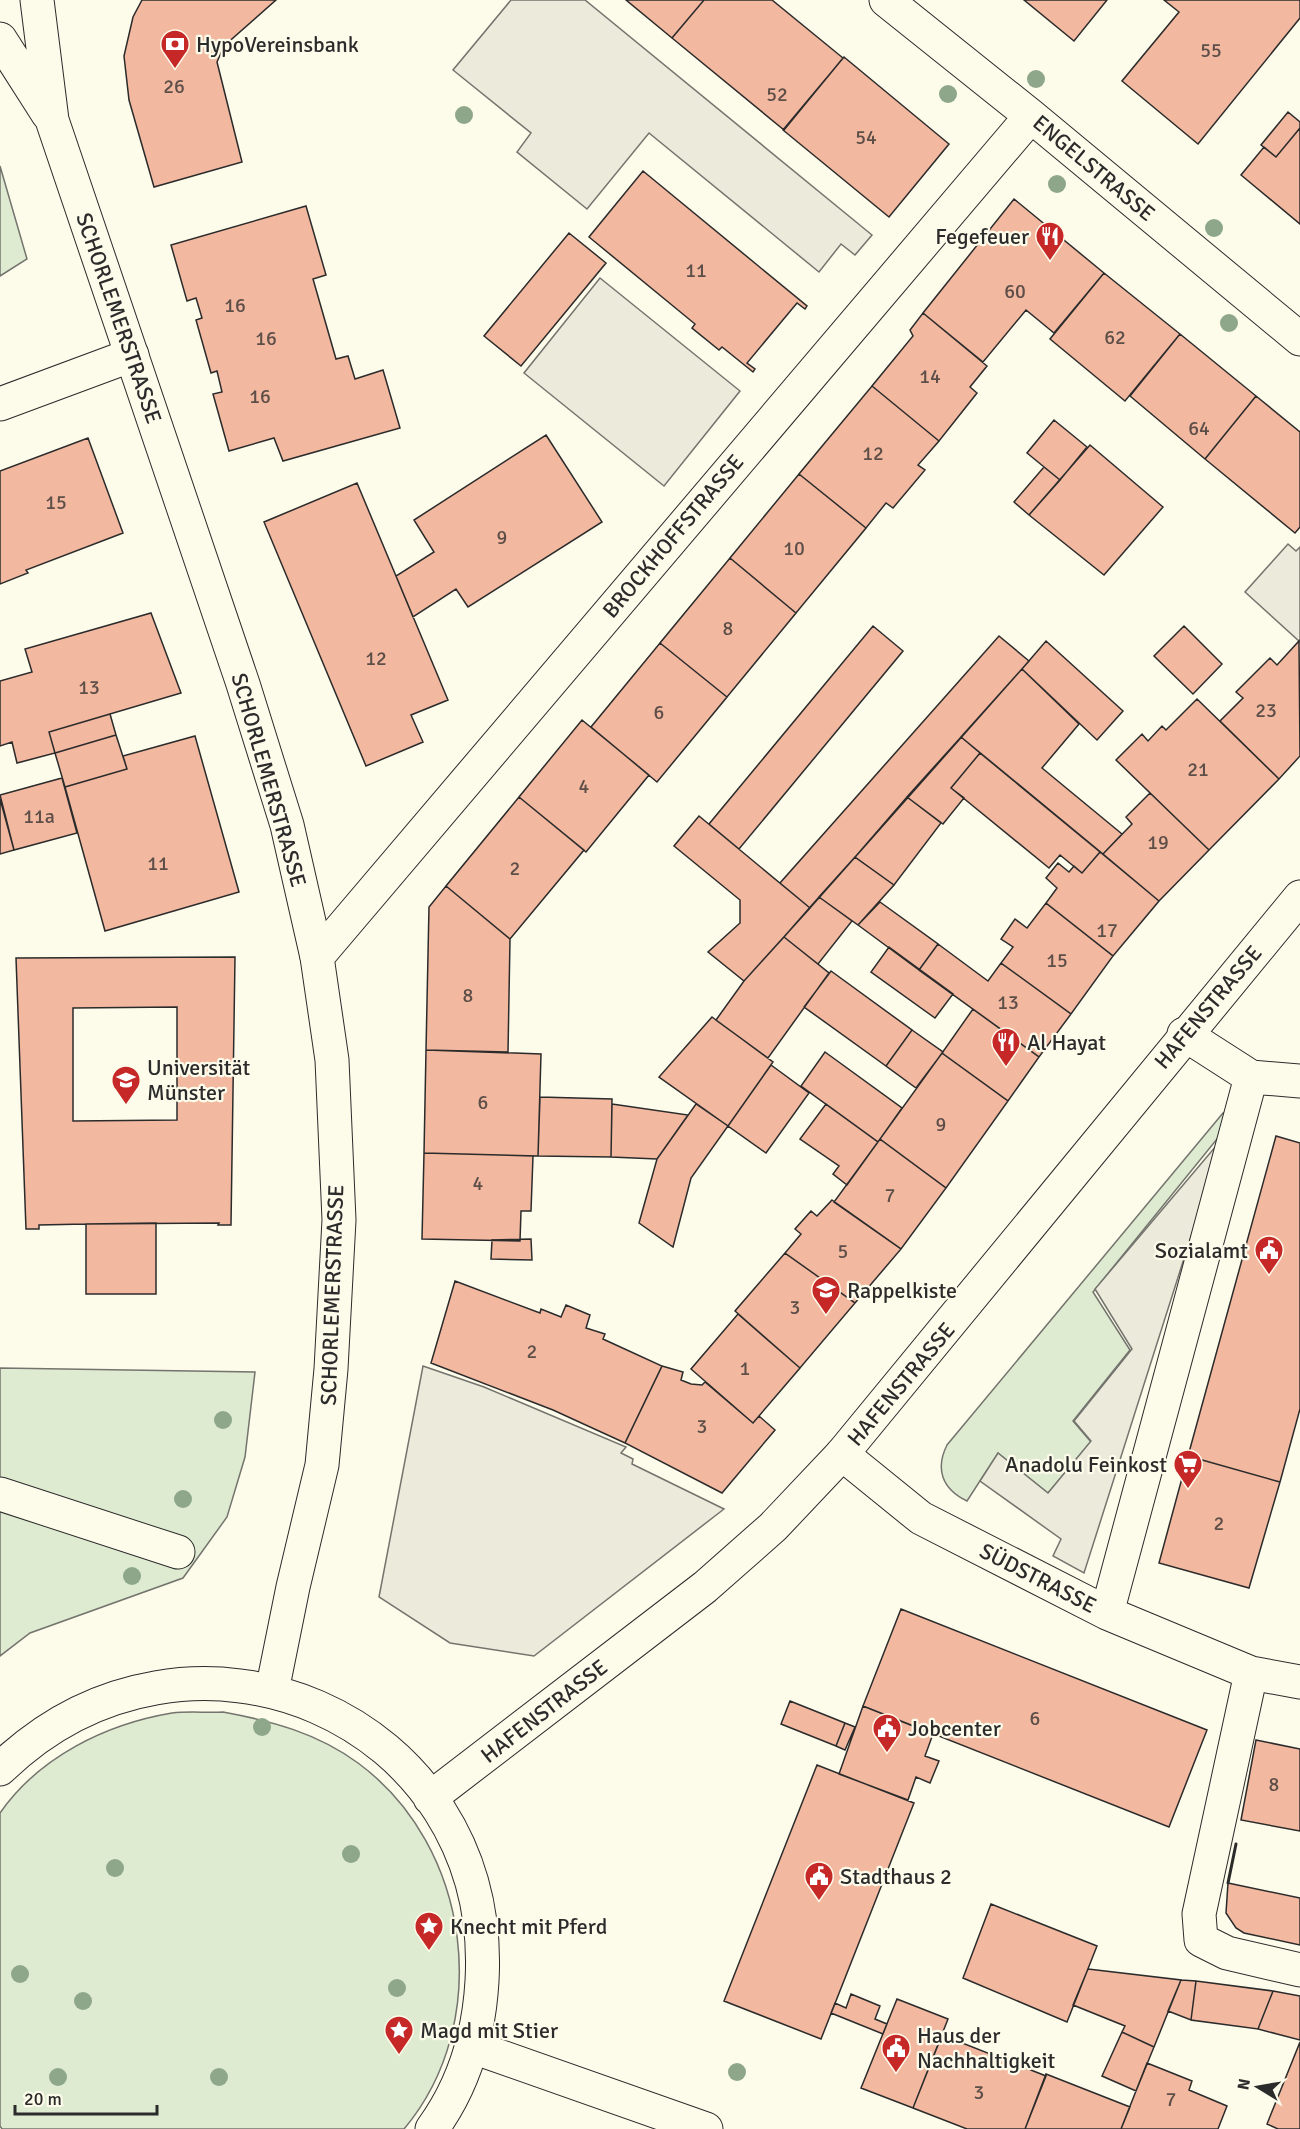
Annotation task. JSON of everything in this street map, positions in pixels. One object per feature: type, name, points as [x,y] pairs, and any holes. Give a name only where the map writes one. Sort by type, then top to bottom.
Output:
[{"type":"main road","name":"SCHORLEMERSTRASSE","points":[[37,0],[52,120],[287,825],[317,957],[332,1060],[339,1220],[331,1369],[322,1465],[272,1691]]},
{"type":"main road","name":"ENGELSTRASSE","points":[[886,0],[1031,116],[1300,339]]},
{"type":"main road","points":[[0,39],[52,120]]},
{"type":"main road","name":"BROCKHOFFSTRASSE","points":[[317,957],[1031,116]]},
{"type":"main road","points":[[0,404],[132,355]]},
{"type":"main road","name":"HAFENSTRASSE","points":[[430,1798],[705,1587],[773,1527],[842,1454],[1184,1034],[1300,897]]},
{"type":"main road","points":[[1184,1034],[1251,1077],[1300,1081]]},
{"type":"main road","points":[[1107,1613],[1251,1077]]},
{"type":"main road","name":"SÜDSTRASSE","points":[[842,1454],[921,1518],[1107,1613],[1251,1673],[1300,1682]]},
{"type":"main road","points":[[0,1494],[178,1551]]},
{"type":"main road","points":[[1251,1673],[1199,1914],[1201,1940],[1227,1953],[1300,1970]]},
{"type":"main road","points":[[0,1768],[64,1718],[114,1697],[165,1685],[192,1682],[219,1682],[272,1691],[322,1709],[361,1731],[410,1773],[430,1798],[448,1826],[462,1855],[481,1917],[484,1950],[480,2014],[472,2047],[453,2095],[432,2129]]},
{"type":"main road","points":[[472,2047],[706,2129]]},
{"type":"green space","points":[[0,166],[27,259],[0,276]]},
{"type":"green space","points":[[1223,1113],[1230,1123],[1093,1292],[1130,1350],[1073,1421],[1091,1442],[1048,1493],[998,1453],[967,1501],[958,1496],[947,1484],[941,1470],[947,1445]]},
{"type":"green space","points":[[0,1368],[255,1372],[245,1457],[227,1517],[183,1578],[30,1633],[0,1656]]},
{"type":"green space","points":[[223,1712],[259,1720],[310,1736],[358,1763],[396,1798],[426,1840],[446,1887],[457,1937],[459,1988],[451,2038],[432,2086],[404,2129],[2,2129],[0,2126],[0,1813],[34,1775],[76,1746],[99,1735],[123,1725],[172,1713]]},
{"type":"shaded area","points":[[511,0],[585,0],[872,235],[855,255],[841,244],[819,272],[649,133],[587,209],[517,152],[531,133],[453,70]]},
{"type":"shaded area","points":[[600,278],[740,391],[664,486],[524,373]]},
{"type":"shaded area","points":[[1288,544],[1296,551],[1300,547],[1300,642],[1245,592]]},
{"type":"shaded area","points":[[1222,1139],[1084,1573],[1053,1556],[1061,1539],[980,1481],[998,1453],[1048,1493],[1091,1441],[1074,1421],[1132,1349],[1095,1289]]},
{"type":"shaded area","points":[[423,1366],[484,1387],[626,1447],[621,1453],[633,1459],[632,1464],[724,1509],[534,1656],[450,1643],[379,1597]]},
{"type":"building","points":[[142,0],[276,0],[224,46],[217,62],[242,162],[154,187],[129,100],[124,56],[133,17]]},
{"type":"building","points":[[626,0],[704,0],[672,38]]},
{"type":"building","points":[[704,0],[772,0],[843,58],[784,130],[672,38]]},
{"type":"building","points":[[1024,0],[1107,0],[1074,41]]},
{"type":"building","points":[[1164,0],[1300,0],[1300,18],[1198,144],[1122,81],[1179,12]]},
{"type":"building","points":[[844,57],[949,144],[889,217],[783,130]]},
{"type":"building","points":[[1288,112],[1300,122],[1300,128],[1276,157],[1261,145]]},
{"type":"building","points":[[1300,128],[1300,224],[1241,175],[1264,147],[1276,157]]},
{"type":"building","points":[[643,171],[807,306],[805,309],[797,303],[747,363],[755,369],[753,372],[722,347],[719,350],[692,328],[695,324],[589,237]]},
{"type":"building","points":[[1014,199],[1104,273],[1054,333],[1026,310],[983,362],[923,313]]},
{"type":"building","points":[[306,206],[326,275],[313,279],[336,359],[348,356],[355,379],[383,370],[400,428],[283,461],[274,438],[229,451],[213,394],[222,392],[217,371],[211,373],[196,320],[202,318],[196,298],[187,301],[171,245]]},
{"type":"building","points":[[569,233],[606,263],[521,366],[484,336]]},
{"type":"building","points":[[1104,273],[1180,334],[1125,401],[1050,339]]},
{"type":"building","points":[[923,313],[987,366],[970,387],[977,393],[939,441],[872,386],[913,336],[910,330]]},
{"type":"building","points":[[1180,334],[1256,396],[1205,459],[1130,396]]},
{"type":"building","points":[[872,386],[939,441],[918,465],[925,470],[893,508],[886,503],[866,528],[799,474]]},
{"type":"building","points":[[1256,396],[1300,432],[1300,527],[1295,533],[1205,459]]},
{"type":"building","points":[[1054,420],[1087,447],[1060,480],[1027,453]]},
{"type":"building","points":[[546,435],[602,522],[468,607],[456,589],[413,617],[396,576],[434,552],[414,520]]},
{"type":"building","points":[[88,438],[123,533],[26,570],[28,573],[0,584],[0,471]]},
{"type":"building","points":[[1090,445],[1163,507],[1104,575],[1029,515]]},
{"type":"building","points":[[1044,467],[1060,480],[1029,515],[1014,502]]},
{"type":"building","points":[[799,474],[866,528],[796,613],[730,558]]},
{"type":"building","points":[[357,483],[448,700],[411,715],[423,742],[366,766],[264,522]]},
{"type":"building","points":[[730,558],[796,613],[727,697],[660,643]]},
{"type":"building","points":[[151,613],[181,693],[49,732],[55,753],[17,763],[12,742],[0,746],[0,681],[32,672],[25,649]]},
{"type":"building","points":[[873,626],[903,651],[739,849],[709,824]]},
{"type":"building","points":[[1184,626],[1222,664],[1193,694],[1154,656]]},
{"type":"building","points":[[999,636],[1029,661],[810,908],[780,883]]},
{"type":"building","points":[[1046,641],[1123,711],[1097,740],[1022,669]]},
{"type":"building","points":[[1299,641],[1300,756],[1279,779],[1220,721],[1243,698],[1236,692],[1270,658],[1277,665]]},
{"type":"building","points":[[660,643],[727,697],[657,782],[591,727]]},
{"type":"building","points":[[1022,669],[1079,724],[1042,768],[1122,834],[1103,854],[961,737]]},
{"type":"building","points":[[1197,699],[1279,779],[1209,850],[1116,760],[1142,734],[1148,741],[1162,726],[1166,730]]},
{"type":"building","points":[[110,714],[116,735],[55,753],[49,732]]},
{"type":"building","points":[[582,720],[649,775],[586,852],[519,797]]},
{"type":"building","points":[[116,735],[127,769],[65,787],[55,753]]},
{"type":"building","points":[[195,736],[239,892],[105,931],[65,787],[127,769],[123,756]]},
{"type":"building","points":[[961,737],[980,753],[951,788],[964,798],[943,824],[907,797]]},
{"type":"building","points":[[980,753],[1100,852],[1082,873],[1060,855],[1049,868],[951,788]]},
{"type":"building","points":[[62,778],[77,833],[14,850],[0,795]]},
{"type":"building","points":[[1150,793],[1209,850],[1159,901],[1103,854],[1132,824],[1126,817]]},
{"type":"building","points":[[519,797],[584,850],[510,939],[446,886]]},
{"type":"building","points":[[907,797],[941,823],[894,885],[855,857]]},
{"type":"building","points":[[0,799],[14,850],[0,854]]},
{"type":"building","points":[[699,816],[810,908],[744,981],[708,952],[740,923],[740,900],[674,846]]},
{"type":"building","points":[[1100,852],[1159,901],[1113,956],[1046,903],[1057,888],[1046,878],[1058,863],[1069,872],[1074,866],[1082,873]]},
{"type":"building","points":[[855,857],[894,885],[858,925],[819,897]]},
{"type":"building","points":[[446,886],[510,939],[508,1052],[426,1050],[429,907]]},
{"type":"building","points":[[819,897],[852,921],[818,964],[784,937]]},
{"type":"building","points":[[880,902],[938,944],[919,970],[858,925]]},
{"type":"building","points":[[1046,903],[1113,956],[1071,1014],[1001,963],[1013,947],[1001,939],[1015,919],[1027,928]]},
{"type":"building","points":[[784,937],[829,973],[768,1058],[716,1020],[744,981]]},
{"type":"building","points":[[938,944],[988,981],[1001,963],[1071,1014],[1039,1057],[919,970]]},
{"type":"building","points":[[889,947],[953,994],[935,1018],[871,972]]},
{"type":"building","points":[[235,957],[231,1225],[218,1225],[219,1223],[86,1224],[39,1225],[39,1229],[26,1229],[16,958]],"holes":[[[177,1007],[177,1120],[73,1121],[73,1008]]]},
{"type":"building","points":[[831,971],[912,1030],[886,1066],[804,1007]]},
{"type":"building","points":[[973,1009],[1039,1057],[1008,1101],[942,1053]]},
{"type":"building","points":[[712,1017],[773,1062],[728,1126],[659,1077]]},
{"type":"building","points":[[912,1030],[943,1052],[916,1088],[886,1066]]},
{"type":"building","points":[[426,1050],[541,1054],[538,1156],[424,1153]]},
{"type":"building","points":[[825,1052],[902,1108],[878,1142],[801,1086]]},
{"type":"building","points":[[942,1053],[1008,1101],[946,1188],[880,1139]]},
{"type":"building","points":[[771,1065],[809,1093],[766,1153],[728,1126]]},
{"type":"building","points":[[540,1097],[612,1099],[611,1157],[538,1156]]},
{"type":"building","points":[[612,1104],[688,1115],[657,1159],[611,1157]]},
{"type":"building","points":[[696,1104],[728,1126],[691,1178],[673,1247],[639,1223],[657,1159]]},
{"type":"building","points":[[826,1104],[878,1142],[847,1185],[833,1174],[839,1166],[800,1139]]},
{"type":"building","name":"Sozialamt","points":[[1276,1136],[1300,1143],[1300,1409],[1280,1482],[1188,1456]]},
{"type":"building","points":[[880,1139],[946,1188],[901,1249],[834,1202]]},
{"type":"building","points":[[424,1153],[533,1156],[531,1211],[521,1211],[520,1241],[422,1239]]},
{"type":"building","points":[[832,1200],[901,1249],[855,1303],[785,1253],[801,1234],[795,1229],[811,1211],[817,1216]]},
{"type":"building","points":[[156,1223],[156,1294],[86,1294],[86,1224]]},
{"type":"building","points":[[531,1239],[532,1260],[491,1259],[492,1240]]},
{"type":"building","points":[[785,1253],[855,1303],[800,1368],[735,1311]]},
{"type":"building","points":[[455,1281],[540,1313],[541,1309],[561,1317],[566,1305],[590,1315],[586,1328],[605,1334],[603,1339],[662,1366],[625,1443],[553,1410],[431,1363]]},
{"type":"building","points":[[738,1314],[800,1368],[753,1423],[691,1369]]},
{"type":"building","points":[[662,1366],[683,1372],[681,1380],[691,1384],[702,1385],[705,1382],[753,1423],[759,1416],[775,1430],[722,1493],[625,1443]]},
{"type":"building","points":[[1188,1456],[1280,1482],[1249,1588],[1159,1563]]},
{"type":"building","points":[[901,1609],[1207,1730],[1169,1827],[863,1706]]},
{"type":"building","points":[[790,1701],[845,1723],[836,1746],[781,1724]]},
{"type":"building","name":"Jobcenter","points":[[863,1706],[933,1734],[925,1756],[939,1761],[930,1783],[916,1777],[908,1800],[839,1774]]},
{"type":"building","points":[[845,1723],[855,1727],[845,1750],[836,1746]]},
{"type":"building","points":[[1256,1740],[1300,1749],[1300,1831],[1241,1820]]},
{"type":"building","name":"Stadthaus 2","points":[[817,1765],[914,1803],[821,2039],[724,2001]]},
{"type":"building","points":[[1228,1883],[1300,1898],[1300,1945],[1244,1933],[1236,1928],[1226,1913]]},
{"type":"building","points":[[991,1904],[1097,1946],[1067,2022],[963,1978]]},
{"type":"building","points":[[1088,1969],[1181,1980],[1154,2047],[1122,2032],[1125,2026],[1073,2005]]},
{"type":"building","points":[[1181,1980],[1196,1981],[1191,2020],[1168,2011]]},
{"type":"building","points":[[1196,1981],[1273,1991],[1258,2029],[1191,2020]]},
{"type":"building","points":[[1273,1991],[1300,1996],[1300,2040],[1258,2029]]},
{"type":"building","points":[[851,1994],[880,2006],[875,2019],[887,2024],[883,2034],[831,2013],[835,2003],[846,2008]]},
{"type":"building","points":[[897,1999],[948,2019],[913,2108],[861,2088]]},
{"type":"building","points":[[1122,2032],[1154,2047],[1136,2091],[1102,2076]]},
{"type":"building","points":[[942,2035],[1046,2076],[1025,2129],[967,2129],[913,2108]]},
{"type":"building","points":[[1300,2042],[1300,2129],[1278,2129],[1267,2124]]},
{"type":"building","points":[[1147,2063],[1192,2081],[1189,2090],[1227,2106],[1218,2129],[1121,2129]]},
{"type":"building","points":[[1046,2074],[1130,2107],[1121,2129],[1025,2129]]},
{"type":"wall","points":[[1228,1883],[1236,1844]]},
{"type":"place","name":"HypoVereinsbank","points":[[175,70]]},
{"type":"place","name":"Fegefeuer","points":[[1050,262]]},
{"type":"place","name":"Al Hayat","points":[[1006,1068]]},
{"type":"place","name":"Universität Münster","points":[[126,1106]]},
{"type":"place","name":"Sozialamt","points":[[1269,1276]]},
{"type":"place","name":"Rappelkiste","points":[[826,1316]]},
{"type":"place","name":"Anadolu Feinkost","points":[[1188,1490]]},
{"type":"place","name":"Jobcenter","points":[[887,1754]]},
{"type":"place","name":"Stadthaus 2","points":[[819,1902]]},
{"type":"place","name":"Knecht mit Pferd","points":[[429,1952]]},
{"type":"place","name":"Magd mit Stier","points":[[399,2056]]},
{"type":"place","name":"Haus der Nachhaltigkeit","points":[[896,2074]]}]
